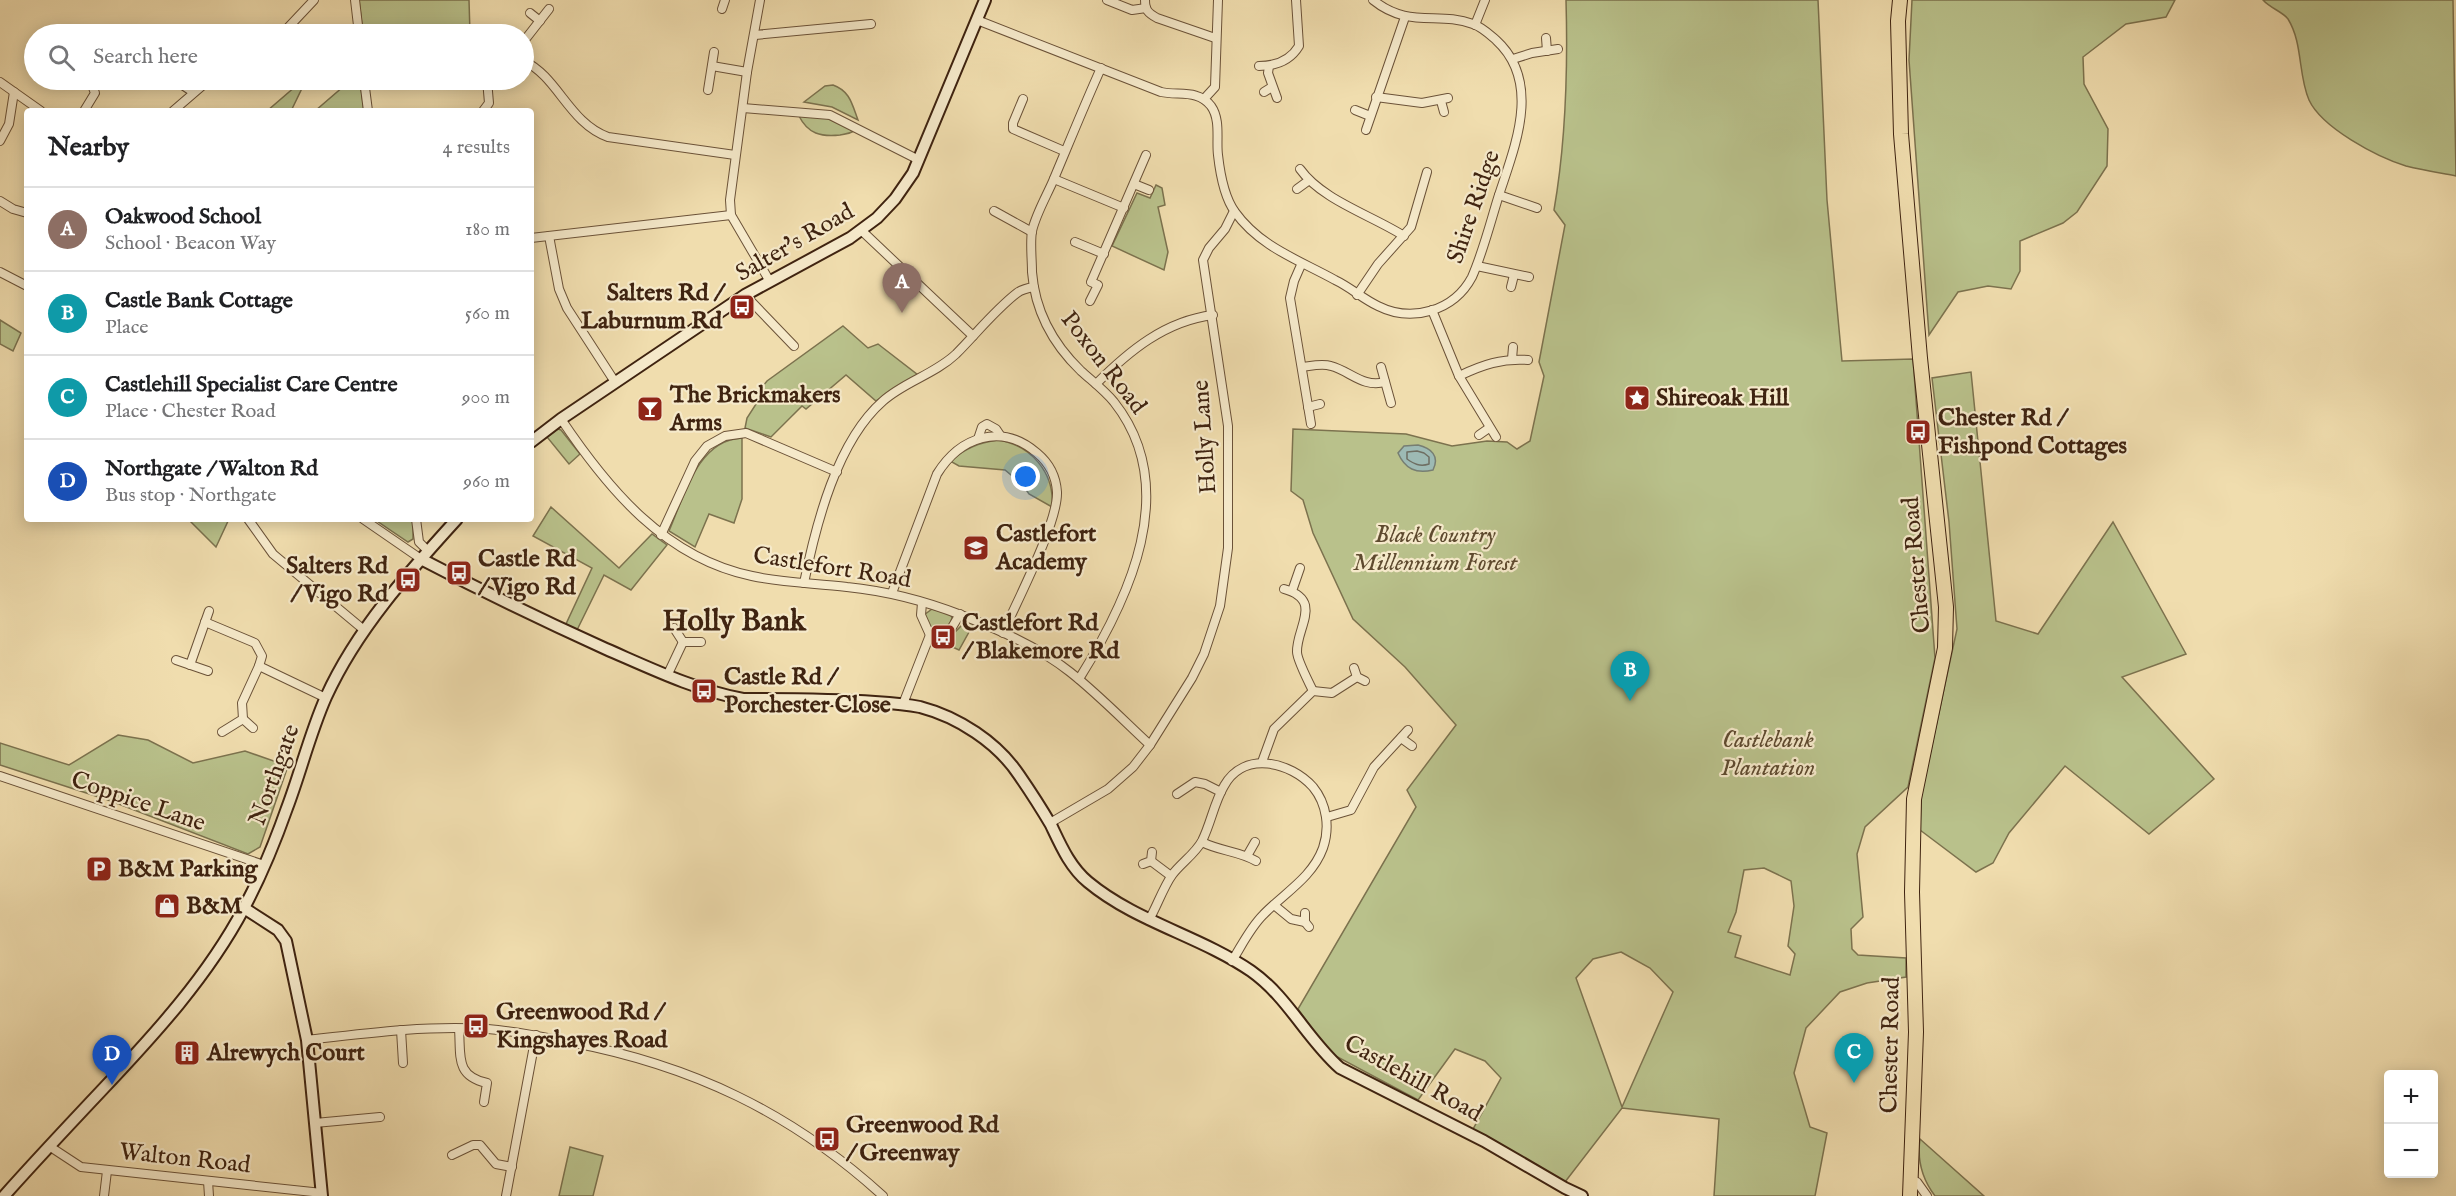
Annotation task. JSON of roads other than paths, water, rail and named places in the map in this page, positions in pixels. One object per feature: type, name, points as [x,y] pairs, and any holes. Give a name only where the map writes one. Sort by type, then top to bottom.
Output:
[{"type":"highway","name":"Chester Road","points":[[1900,0],[1898,21],[1901,134],[1920,358],[1946,607],[1945,648],[1914,799],[1912,892],[1916,1032],[1910,1196]]},
{"type":"street","points":[[291,24],[314,0]]},
{"type":"street","points":[[354,0],[357,24]]},
{"type":"street","points":[[760,0],[735,155],[731,215],[769,280]]},
{"type":"street","name":"Salter's Road","points":[[534,440],[561,419],[745,295],[862,231],[895,199],[919,160],[985,0]]},
{"type":"street","points":[[1107,0],[1132,10],[1145,4],[1157,18],[1215,38]]},
{"type":"street","points":[[1204,99],[1215,87],[1218,0]]},
{"type":"street","points":[[1259,66],[1269,66],[1286,61],[1299,46],[1296,0]]},
{"type":"street","points":[[1475,25],[1485,0]]},
{"type":"street","name":"Shire Ridge","points":[[1234,211],[1270,247],[1337,280],[1357,295],[1392,312],[1415,314],[1432,310],[1456,297],[1467,286],[1477,266],[1515,148],[1520,123],[1521,87],[1513,59],[1498,42],[1475,25],[1462,21],[1405,17],[1375,1]]},
{"type":"street","points":[[534,28],[549,9]]},
{"type":"street","points":[[530,13],[540,21]]},
{"type":"street","points":[[1366,130],[1405,17]]},
{"type":"street","points":[[755,35],[861,20],[871,24]]},
{"type":"street","points":[[977,20],[1161,92],[1191,94],[1204,99],[1214,110],[1219,164],[1224,186],[1234,211]]},
{"type":"street","points":[[1546,38],[1547,51]]},
{"type":"street","points":[[1513,59],[1558,49]]},
{"type":"street","points":[[709,86],[714,52]]},
{"type":"street","points":[[712,66],[747,72]]},
{"type":"street","points":[[1269,66],[1268,73],[1277,99]]},
{"type":"street","points":[[534,67],[584,125],[594,132],[608,137],[735,155]]},
{"type":"street","name":"Poxon Road","points":[[1079,679],[1106,636],[1140,549],[1148,494],[1144,466],[1132,433],[1114,402],[1081,370],[1055,340],[1040,311],[1034,287],[1032,232],[1064,151],[1101,68]]},
{"type":"street","points":[[0,82],[37,108]]},
{"type":"street","points":[[1264,92],[1272,87]]},
{"type":"street","points":[[86,108],[94,93],[93,90]]},
{"type":"street","points":[[176,108],[196,90]]},
{"type":"street","points":[[365,90],[368,108]]},
{"type":"street","points":[[485,108],[489,103],[488,90]]},
{"type":"street","points":[[0,141],[9,124],[14,92]]},
{"type":"street","points":[[1376,97],[1422,103],[1445,99],[1444,111]]},
{"type":"street","points":[[1023,99],[1013,123],[1013,129],[1064,151]]},
{"type":"street","points":[[743,108],[830,115],[919,160]]},
{"type":"street","points":[[1355,110],[1370,116]]},
{"type":"street","points":[[1090,301],[1098,285],[1091,282],[1146,155]]},
{"type":"street","points":[[1300,169],[1308,181],[1330,196],[1381,221],[1404,237]]},
{"type":"street","points":[[1357,295],[1378,264],[1404,237],[1414,220],[1427,172]]},
{"type":"street","points":[[1054,179],[1124,208]]},
{"type":"street","points":[[1297,189],[1308,181]]},
{"type":"street","points":[[1414,183],[1423,186]]},
{"type":"street","points":[[1134,184],[1149,190]]},
{"type":"street","points":[[1499,195],[1522,207],[1537,208]]},
{"type":"street","points":[[0,201],[24,212]]},
{"type":"street","points":[[994,211],[1032,232]]},
{"type":"street","name":"Holly Lane","points":[[1050,823],[1108,789],[1133,767],[1150,746],[1204,654],[1220,606],[1225,583],[1230,475],[1228,426],[1203,260],[1209,248],[1225,229],[1234,211]]},
{"type":"street","points":[[534,238],[731,215]]},
{"type":"street","points":[[1003,228],[1007,218]]},
{"type":"street","points":[[862,231],[973,336]]},
{"type":"street","points":[[549,236],[559,289],[567,308],[615,382]]},
{"type":"street","points":[[1075,242],[1104,254]]},
{"type":"street","points":[[1301,264],[1290,298],[1311,424]]},
{"type":"street","points":[[1477,266],[1529,277]]},
{"type":"street","points":[[0,272],[24,284]]},
{"type":"street","points":[[1511,287],[1514,275]]},
{"type":"street","points":[[804,583],[813,540],[837,472],[857,431],[878,405],[896,391],[947,362],[1018,292],[1034,287]]},
{"type":"street","points":[[745,295],[795,346]]},
{"type":"street","points":[[1432,310],[1459,376],[1496,437]]},
{"type":"street","points":[[1096,384],[1126,354],[1157,334],[1182,323],[1213,315]]},
{"type":"street","points":[[784,334],[793,327]]},
{"type":"street","points":[[1512,359],[1513,346]]},
{"type":"street","points":[[1459,376],[1493,362],[1512,359],[1528,360]]},
{"type":"street","points":[[1302,367],[1327,365],[1363,382],[1378,384],[1385,382]]},
{"type":"street","points":[[1382,367],[1391,403]]},
{"type":"street","points":[[1308,407],[1320,404]]},
{"type":"street","name":"Castlefort Road","points":[[561,419],[597,470],[620,497],[661,535],[695,555],[734,572],[754,577],[892,594],[960,614],[1003,633],[1050,658],[1079,679],[1150,746]]},
{"type":"street","points":[[978,439],[982,427],[987,424],[996,429],[1000,435]]},
{"type":"street","points":[[1479,435],[1489,428]]},
{"type":"street","points":[[661,535],[695,461],[707,446],[725,436],[746,433],[837,472]]},
{"type":"street","points":[[892,594],[937,474],[946,458],[961,446],[978,439],[1000,435],[1013,438],[1029,446],[1045,459],[1054,475],[1057,493],[1052,520],[1003,633]]},
{"type":"street","points":[[253,522],[273,554],[364,630]]},
{"type":"street","points":[[368,522],[424,555]]},
{"type":"street","points":[[416,522],[419,542],[424,555]]},
{"type":"street","points":[[424,555],[454,522]]},
{"type":"street","name":"Northgate","points":[[4,1196],[172,1014],[204,971],[244,908],[264,865],[326,698],[364,630],[424,555]]},
{"type":"street","name":"Castlehill Road","points":[[424,555],[571,633],[667,676],[743,699],[850,700],[903,704],[921,708],[964,725],[994,747],[1013,765],[1050,823],[1075,870],[1099,891],[1149,920],[1232,961],[1270,986],[1321,1051],[1340,1068],[1484,1141],[1582,1196]]},
{"type":"street","points":[[1300,568],[1288,590],[1302,600],[1307,613],[1297,654],[1313,691]]},
{"type":"street","points":[[903,704],[930,635],[921,615],[922,603]]},
{"type":"street","points":[[190,665],[209,611]]},
{"type":"street","points":[[930,635],[951,629],[957,623],[960,614]]},
{"type":"street","points":[[205,622],[255,643],[262,656],[242,703],[243,719],[253,728]]},
{"type":"street","points":[[674,628],[682,642]]},
{"type":"street","points":[[667,676],[682,642]]},
{"type":"street","points":[[682,642],[701,642]]},
{"type":"street","points":[[176,660],[208,671]]},
{"type":"street","points":[[259,666],[326,698]]},
{"type":"street","points":[[1313,691],[1332,693],[1361,679],[1354,668]]},
{"type":"street","points":[[1262,762],[1275,729],[1313,691]]},
{"type":"street","points":[[222,732],[243,719]]},
{"type":"street","points":[[1326,817],[1351,810],[1374,768],[1408,730]]},
{"type":"street","points":[[1401,738],[1412,746]]},
{"type":"street","points":[[1149,920],[1171,876],[1202,842],[1228,779],[1238,771],[1262,762],[1282,766],[1301,776],[1316,791],[1326,817],[1326,837],[1320,856],[1303,879],[1251,930],[1232,961]]},
{"type":"street","name":"Coppice Lane","points":[[0,776],[264,865]]},
{"type":"street","points":[[1191,797],[1179,792],[1195,782],[1221,792]]},
{"type":"street","points":[[1202,842],[1215,849],[1247,856],[1256,861]]},
{"type":"street","points":[[1247,856],[1255,842]]},
{"type":"street","points":[[1149,859],[1171,876]]},
{"type":"street","points":[[1274,905],[1291,919],[1307,921]]},
{"type":"street","points":[[244,908],[278,930],[286,941],[307,1040],[322,1194]]},
{"type":"street","points":[[459,1029],[462,1068],[473,1080],[487,1083],[484,1102]]},
{"type":"street","points":[[307,1040],[401,1030],[488,1029],[536,1035],[616,1051],[667,1066],[752,1102],[829,1150],[883,1196]]},
{"type":"street","points":[[401,1030],[404,1063]]},
{"type":"street","points":[[506,1196],[536,1035]]},
{"type":"street","points":[[315,1124],[380,1117]]},
{"type":"street","points":[[452,1155],[473,1145],[480,1145],[496,1164],[512,1167]]},
{"type":"street","name":"Walton Road","points":[[49,1146],[81,1167],[322,1194]]},
{"type":"street","points":[[104,1196],[107,1171]]},
{"type":"street","points":[[1910,1179],[1917,1182],[1927,1196]]},
{"type":"street","points":[[208,1181],[209,1196]]},
{"type":"water","points":[[1418,445],[1433,453],[1435,465],[1433,470],[1416,471],[1404,463],[1398,453],[1404,446]]},
{"type":"place","name":"Salters Rd / Laburnum Rd","points":[[742,307]]},
{"type":"place","name":"Oakwood School","points":[[902,313]]},
{"type":"place","name":"Shireoak Hill","points":[[1637,398]]},
{"type":"place","name":"The Brickmakers Arms","points":[[650,409]]},
{"type":"place","name":"Chester Rd / Fishpond Cottages","points":[[1918,432]]},
{"type":"place","name":"Castlefort Academy","points":[[976,548]]},
{"type":"place","name":"Castle Rd / Vigo Rd","points":[[459,573]]},
{"type":"place","name":"Salters Rd / Vigo Rd","points":[[408,580]]},
{"type":"place","name":"Castlefort Rd / Blakemore Rd","points":[[943,637]]},
{"type":"place","name":"Castle Rd / Porchester Close","points":[[704,691]]},
{"type":"place","name":"Castle Bank Cottage","points":[[1630,701]]},
{"type":"place","name":"B&M Parking","points":[[99,869]]},
{"type":"place","name":"B&M","points":[[167,906]]},
{"type":"place","name":"Greenwood Rd / Kingshayes Road","points":[[476,1026]]},
{"type":"place","name":"Alrewych Court","points":[[187,1053]]},
{"type":"place","name":"Castlehill Specialist Care Centre","points":[[1854,1083]]},
{"type":"place","name":"Northgate / Walton Rd","points":[[112,1085]]},
{"type":"place","name":"Greenwood Rd / Greenway","points":[[827,1139]]},
{"type":"district","name":"Holly Bank","points":[[734,622]]},
{"type":"park label","name":"Black Country Millennium Forest","points":[[1435,549]]},
{"type":"park label","name":"Castlebank Plantation","points":[[1768,754]]}]
